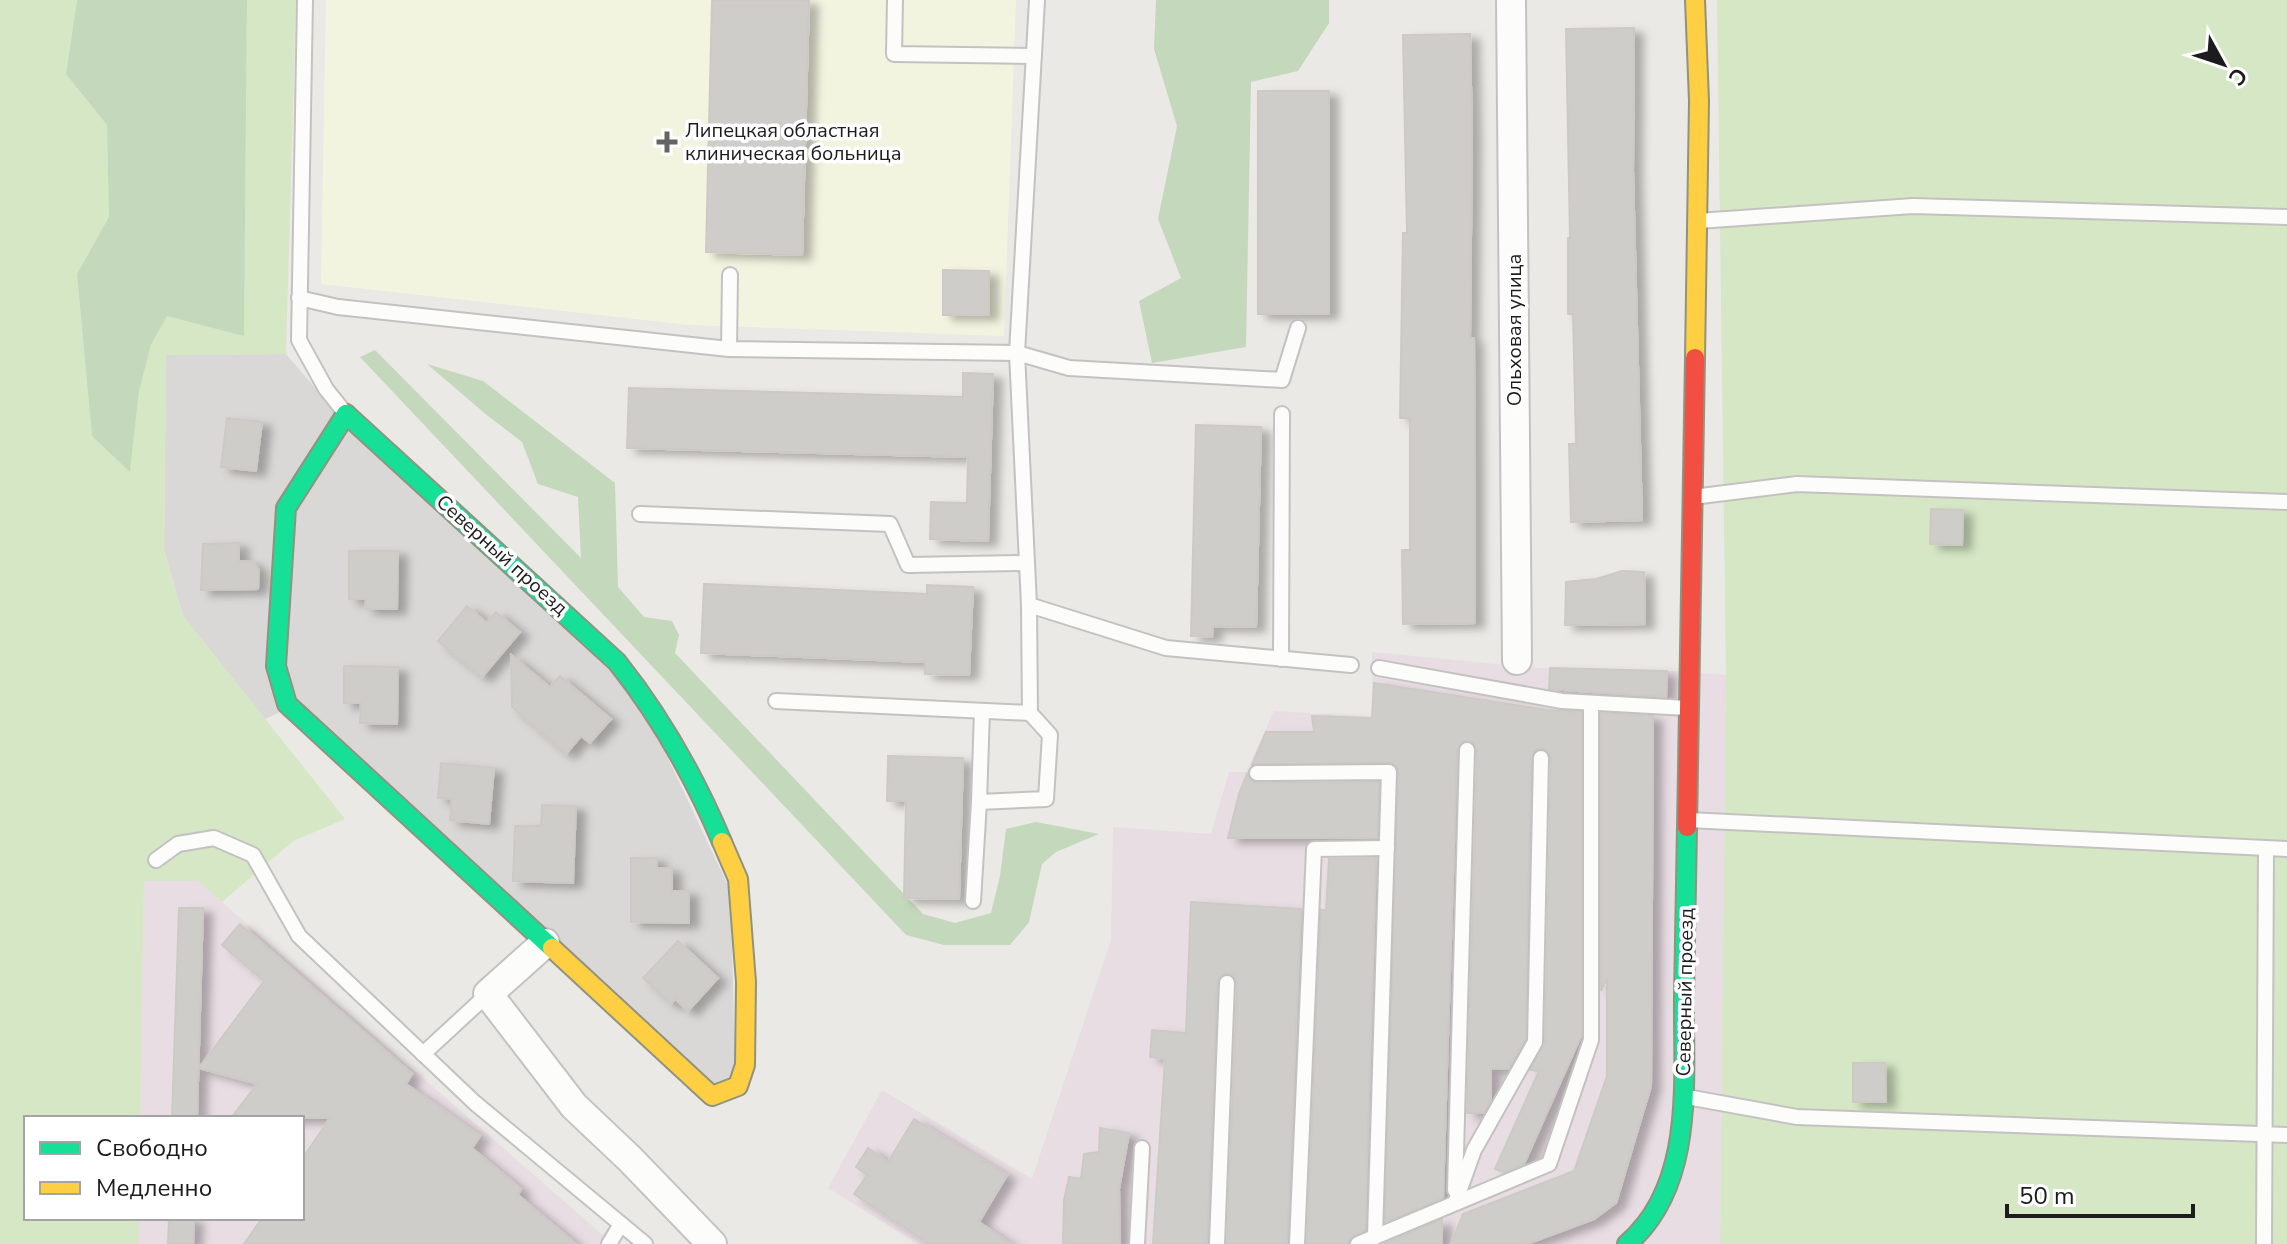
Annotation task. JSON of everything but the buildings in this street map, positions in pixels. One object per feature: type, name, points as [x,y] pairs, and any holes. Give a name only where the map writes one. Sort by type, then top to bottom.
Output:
[{"type":"street","name":"Ольховая улица","points":[[1511,0],[1517,660]]},
{"type":"street","name":"Северный проезд","points":[[1627,1244],[1640,1235],[1668,1186],[1682,1126],[1699,101],[1695,0]]},
{"type":"street","name":"Северный проезд","points":[[346,414],[617,662],[649,702],[706,804],[738,879],[746,982],[745,1065],[738,1086],[712,1096],[287,704],[276,666],[286,508],[346,414]]},
{"type":"street","points":[[545,943],[488,994],[574,1106],[712,1244]]},
{"type":"lane","points":[[305,0],[299,340],[326,389],[346,414]]},
{"type":"lane","points":[[895,0],[894,54],[1034,56]]},
{"type":"lane","points":[[979,802],[1046,799],[1050,735],[1030,713],[1029,605],[1017,353],[1037,0]]},
{"type":"lane","points":[[1697,221],[1913,206],[2287,217]]},
{"type":"lane","points":[[729,349],[730,275]]},
{"type":"lane","points":[[299,298],[338,307],[729,349],[1017,353],[1069,368],[1282,380],[1298,328]]},
{"type":"lane","points":[[1281,659],[1282,414]]},
{"type":"lane","points":[[1693,497],[1797,484],[2287,502]]},
{"type":"lane","points":[[640,514],[890,524],[908,565],[1025,563]]},
{"type":"lane","points":[[1029,605],[1166,648],[1351,665]]},
{"type":"lane","points":[[1379,668],[1562,701],[1690,716]]},
{"type":"lane","points":[[776,701],[1030,713]]},
{"type":"lane","points":[[1358,1244],[1549,1164],[1591,1040],[1591,703]]},
{"type":"lane","points":[[973,901],[982,711]]},
{"type":"lane","points":[[1455,1203],[1467,750]]},
{"type":"lane","points":[[1455,1203],[1474,1150],[1535,1042],[1541,758]]},
{"type":"lane","points":[[1257,773],[1389,772],[1375,1237]]},
{"type":"lane","points":[[1688,820],[2287,849]]},
{"type":"lane","points":[[156,860],[178,844],[214,838],[253,855],[299,936],[475,1103],[645,1244]]},
{"type":"lane","points":[[1297,1244],[1314,849],[1387,848]]},
{"type":"lane","points":[[2264,1244],[2266,849]]},
{"type":"lane","points":[[1217,1244],[1227,983]]},
{"type":"lane","points":[[423,1054],[488,994]]},
{"type":"lane","points":[[1683,1096],[1797,1117],[2287,1135]]},
{"type":"lane","points":[[1137,1244],[1142,1148]]},
{"type":"lane","points":[[609,1244],[621,1224]]},
{"type":"shaded area","points":[[77,0],[247,0],[244,336],[167,316],[151,345],[139,391],[130,472],[92,436],[77,274],[109,217],[107,125],[66,74]]},
{"type":"shaded area","name":"Липецкая областная клиническая больница","points":[[326,0],[1016,0],[1004,336],[689,325],[321,284]]},
{"type":"shaded area","points":[[1156,0],[1329,0],[1329,23],[1298,71],[1251,82],[1246,347],[1152,363],[1139,301],[1181,278],[1158,219],[1177,126],[1154,49]]},
{"type":"shaded area","points":[[375,350],[581,558],[578,497],[538,484],[522,442],[427,364],[483,381],[615,483],[618,587],[644,617],[672,621],[679,635],[675,653],[923,914],[955,923],[991,913],[1006,829],[1036,822],[1099,834],[1056,852],[1042,864],[1029,922],[1010,945],[944,945],[906,935],[360,357]]},
{"type":"shaded area","points":[[286,354],[353,432],[639,697],[731,892],[735,1077],[709,1088],[298,704],[265,719],[183,616],[164,550],[166,355]]},
{"type":"shaded area","points":[[1372,652],[1536,668],[1726,675],[1720,1244],[918,1244],[828,1188],[882,1090],[1032,1179],[1111,940],[1113,827],[1211,834],[1229,772],[1246,772],[1274,711],[1372,717]]},
{"type":"shaded area","points":[[144,881],[198,881],[613,1244],[139,1244],[139,1220],[304,1220],[304,1116],[140,1116]]},
{"type":"green space","points":[[0,0],[77,0],[66,74],[107,125],[109,217],[77,274],[92,436],[130,471],[139,391],[151,345],[167,316],[244,335],[247,0],[296,0],[286,354],[166,355],[164,550],[183,616],[345,819],[293,841],[222,902],[198,881],[144,881],[140,1116],[24,1116],[24,1220],[139,1220],[139,1244],[0,1244]]},
{"type":"green space","points":[[1717,0],[2287,0],[2287,1244],[1720,1244],[1726,675]]},
{"type":"traffic: fast","points":[[346,414],[617,662],[676,748],[722,842]]},
{"type":"traffic: fast","points":[[346,414],[286,508],[276,666],[287,704],[552,948]]},
{"type":"traffic: fast","points":[[1627,1244],[1649,1220],[1665,1192],[1681,1129],[1687,827]]},
{"type":"traffic: slow","points":[[1695,0],[1699,101],[1695,358]]},
{"type":"traffic: slow","points":[[552,948],[712,1096],[738,1086],[745,1065],[746,982],[738,879],[722,842]]},
{"type":"traffic: jam","points":[[1687,827],[1695,358]]},
{"type":"place","name":"Липецкая областная клиническая больница","points":[[667,142]]}]
